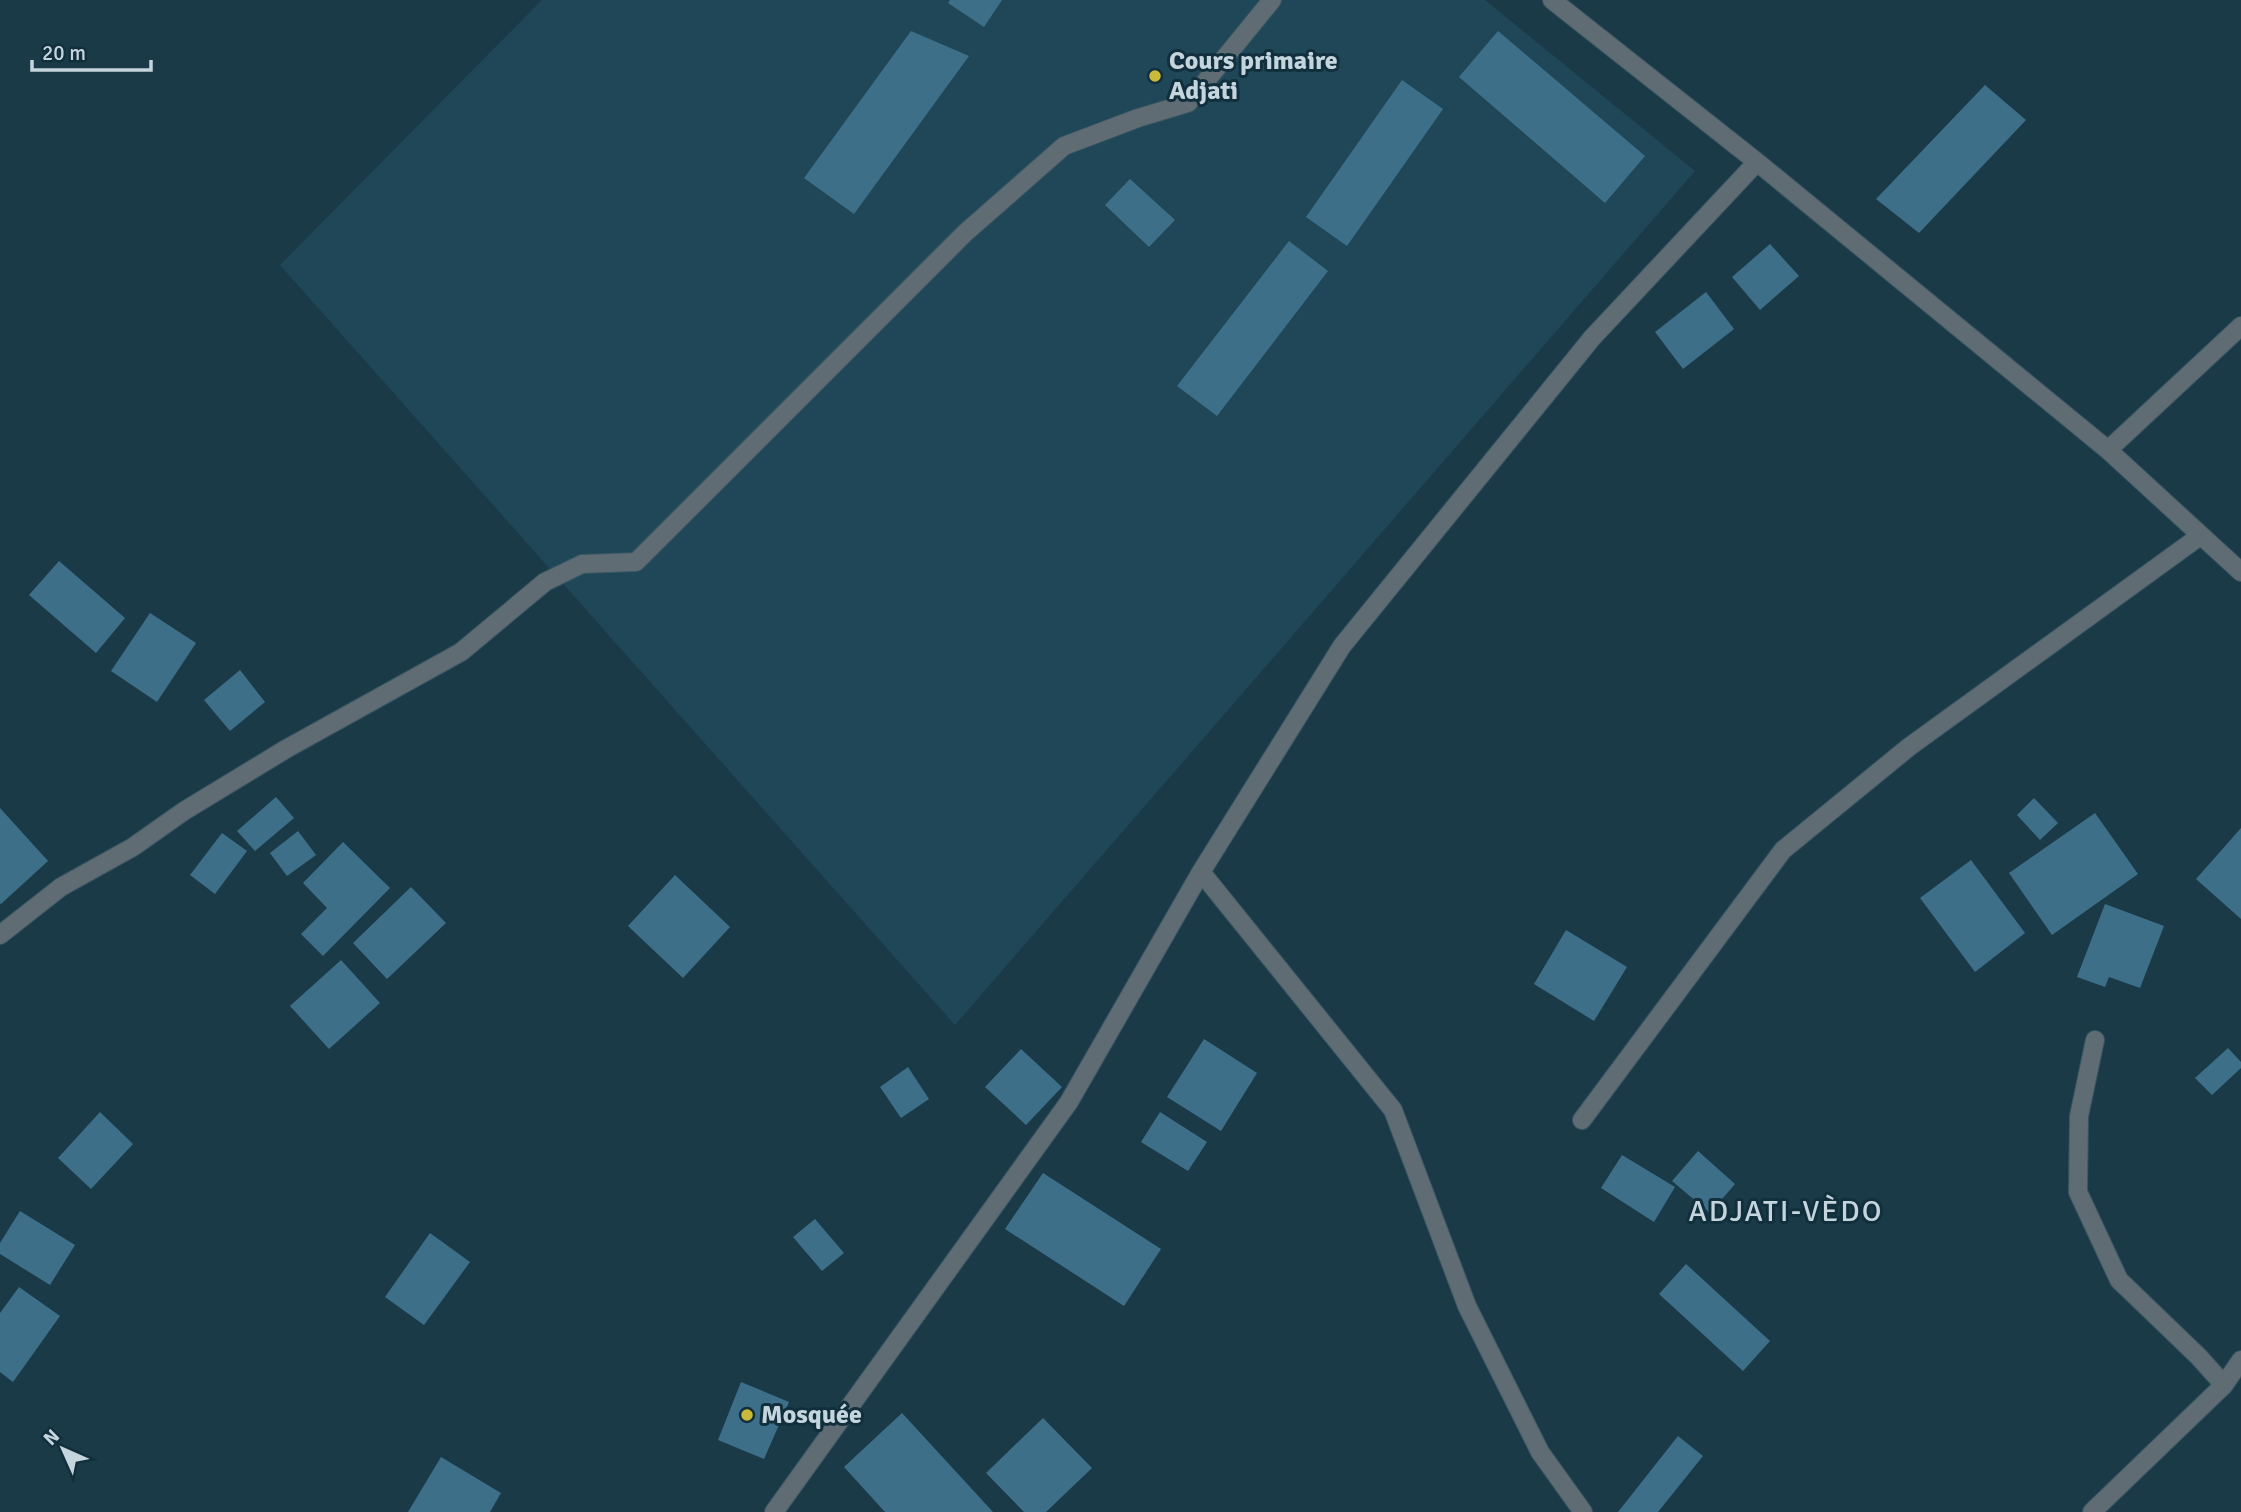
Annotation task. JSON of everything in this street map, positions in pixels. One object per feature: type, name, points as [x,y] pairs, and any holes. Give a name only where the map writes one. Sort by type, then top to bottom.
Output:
[{"type":"street","points":[[0,934],[61,887],[133,847],[184,811],[286,749],[461,652],[545,582],[582,564],[636,562],[965,233],[1064,146],[1138,118],[1188,103],[1272,0]]},
{"type":"street","points":[[1552,0],[1757,162],[2108,450],[2241,572]]},
{"type":"street","points":[[774,1512],[1069,1102],[1201,873],[1342,646],[1592,338],[1757,162]]},
{"type":"street","points":[[2108,450],[2241,326]]},
{"type":"street","points":[[1582,1120],[1783,850],[1909,747],[2200,536]]},
{"type":"street","points":[[1201,873],[1392,1111],[1468,1306],[1540,1452],[1583,1512]]},
{"type":"street","points":[[2095,1040],[2078,1116],[2078,1192],[2119,1280],[2199,1357],[2224,1385]]},
{"type":"street","points":[[2092,1512],[2224,1385],[2241,1360]]},
{"type":"shaded area","points":[[542,0],[1485,0],[1695,171],[955,1025],[280,265]]},
{"type":"building","points":[[950,0],[1002,0],[984,27],[948,3]]},
{"type":"building","points":[[911,31],[969,56],[854,214],[804,178]]},
{"type":"building","points":[[1498,31],[1645,156],[1605,203],[1459,77]]},
{"type":"building","points":[[1402,80],[1443,109],[1347,246],[1306,217]]},
{"type":"building","points":[[1985,85],[2026,120],[1919,233],[1876,199]]},
{"type":"building","points":[[1130,179],[1175,220],[1149,247],[1105,205]]},
{"type":"building","points":[[1289,241],[1328,271],[1217,416],[1177,386]]},
{"type":"building","points":[[1770,244],[1799,276],[1760,310],[1732,277]]},
{"type":"building","points":[[1706,292],[1734,329],[1683,369],[1655,332]]},
{"type":"building","points":[[59,561],[125,618],[96,653],[29,595]]},
{"type":"building","points":[[150,613],[196,643],[157,702],[111,671]]},
{"type":"building","points":[[240,670],[265,702],[230,731],[204,700]]},
{"type":"building","points":[[276,797],[294,818],[255,851],[237,831]]},
{"type":"building","points":[[2034,798],[2058,823],[2040,840],[2017,815]]},
{"type":"building","points":[[0,808],[48,861],[1,904],[0,903]]},
{"type":"building","points":[[2095,813],[2138,874],[2052,935],[2009,873]]},
{"type":"building","points":[[2241,828],[2241,919],[2196,879]]},
{"type":"building","points":[[298,831],[316,855],[287,876],[270,853]]},
{"type":"building","points":[[222,833],[247,851],[215,894],[190,875]]},
{"type":"building","points":[[343,842],[390,888],[323,956],[301,934],[327,908],[303,883]]},
{"type":"building","points":[[1971,860],[2025,933],[1975,972],[1920,898]]},
{"type":"building","points":[[675,875],[730,927],[683,978],[628,926]]},
{"type":"building","points":[[411,887],[446,923],[387,979],[353,943]]},
{"type":"building","points":[[2105,904],[2164,926],[2140,988],[2109,977],[2105,987],[2077,977]]},
{"type":"building","points":[[1566,930],[1627,967],[1594,1021],[1534,984]]},
{"type":"building","points":[[341,960],[380,1003],[329,1049],[290,1006]]},
{"type":"building","points":[[1204,1039],[1257,1073],[1221,1131],[1167,1097]]},
{"type":"building","points":[[2228,1048],[2241,1062],[2241,1068],[2212,1095],[2195,1078]]},
{"type":"building","points":[[1021,1049],[1062,1087],[1026,1125],[985,1087]]},
{"type":"building","points":[[908,1067],[929,1099],[901,1118],[880,1087]]},
{"type":"building","points":[[100,1112],[133,1144],[91,1189],[58,1158]]},
{"type":"building","points":[[1160,1112],[1207,1142],[1188,1171],[1141,1142]]},
{"type":"building","points":[[1698,1151],[1735,1184],[1710,1213],[1672,1181]]},
{"type":"building","points":[[1622,1155],[1675,1187],[1654,1222],[1601,1188]]},
{"type":"building","points":[[1043,1173],[1161,1249],[1124,1306],[1005,1229]]},
{"type":"building","points":[[20,1211],[75,1245],[50,1285],[0,1254],[0,1243]]},
{"type":"building","points":[[815,1219],[844,1253],[822,1271],[793,1237]]},
{"type":"building","points":[[430,1233],[470,1262],[424,1325],[385,1297]]},
{"type":"building","points":[[1686,1264],[1770,1341],[1743,1371],[1659,1294]]},
{"type":"building","points":[[19,1287],[60,1316],[13,1382],[0,1372],[0,1313]]},
{"type":"building","points":[[741,1382],[789,1402],[764,1459],[718,1440]]},
{"type":"building","points":[[902,1413],[993,1512],[885,1512],[844,1467]]},
{"type":"building","points":[[1043,1418],[1092,1468],[1046,1512],[1024,1512],[986,1473]]},
{"type":"building","points":[[1678,1436],[1703,1456],[1658,1512],[1618,1512]]},
{"type":"building","points":[[441,1457],[501,1493],[490,1512],[408,1512]]},
{"type":"place","name":"Cours primaire Adjati","points":[[1155,76]]},
{"type":"place","name":"Mosquée","points":[[747,1415]]},
{"type":"district","name":"ADJATI-VÈDO","points":[[1786,1211]]}]
